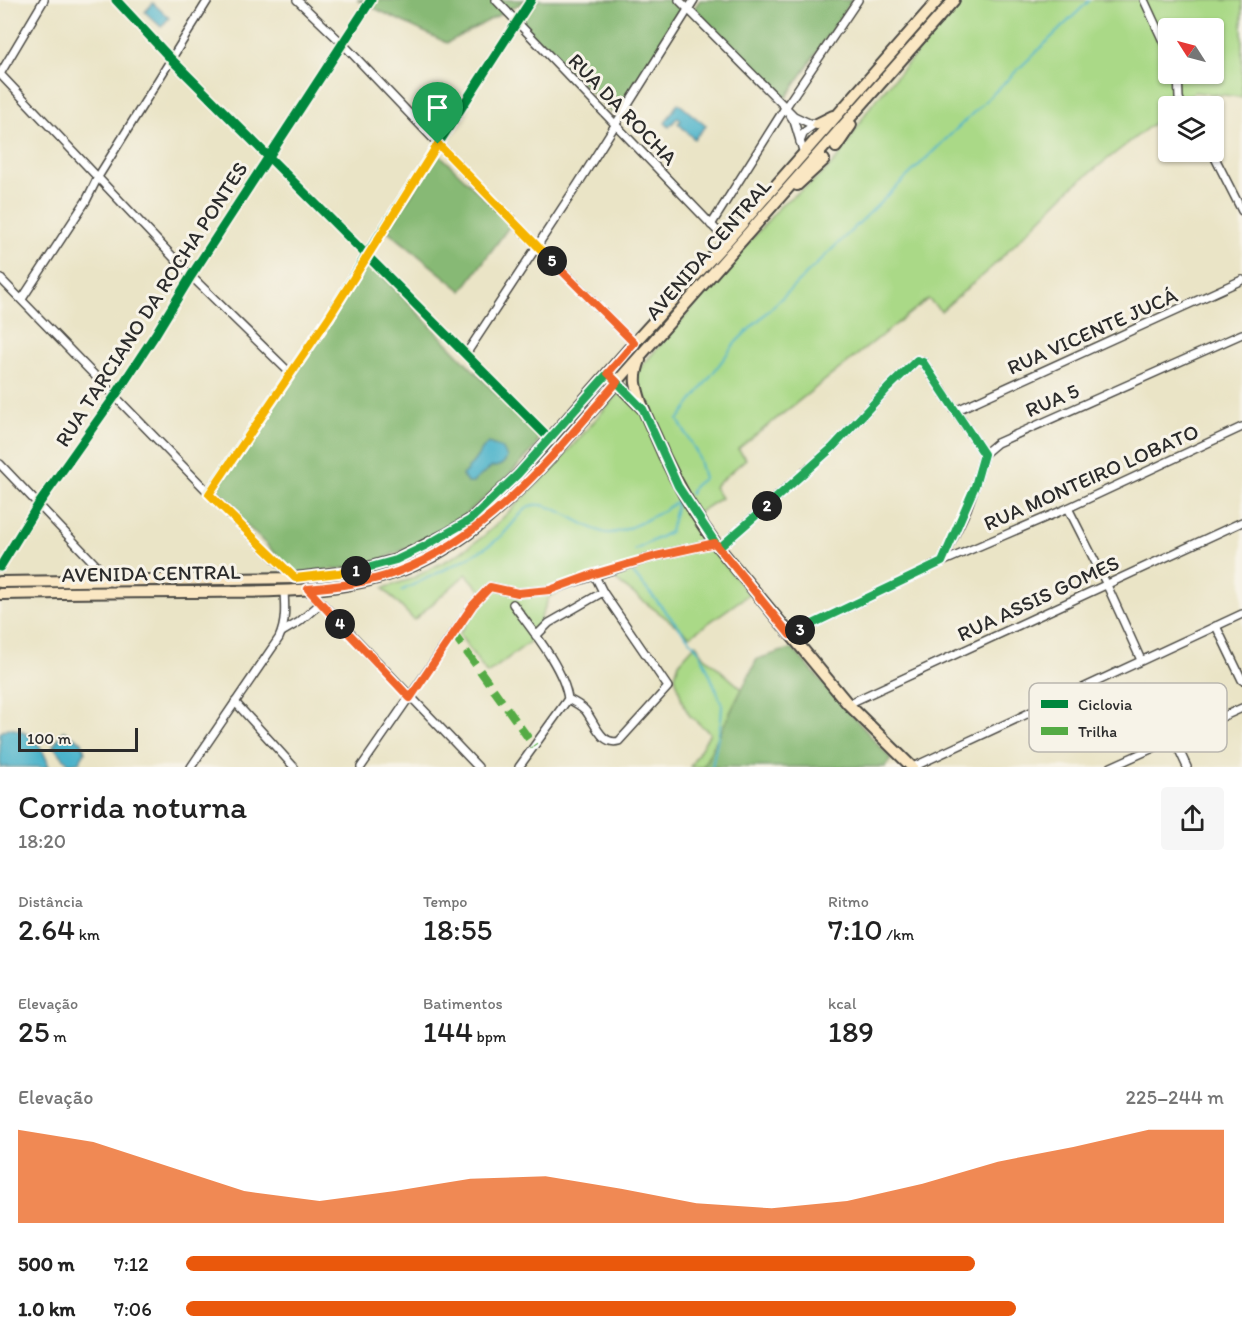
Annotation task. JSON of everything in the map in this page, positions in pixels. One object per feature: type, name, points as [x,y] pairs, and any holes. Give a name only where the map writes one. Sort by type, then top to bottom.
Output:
[{"type":"main road","name":"AVENIDA CENTRAL","points":[[0,594],[284,591],[347,585],[417,564],[461,539],[508,501],[642,354],[778,200],[827,128],[938,0]]},
{"type":"main road","name":"AVENIDA CENTRAL","points":[[827,128],[864,102],[954,0]]},
{"type":"main road","points":[[778,200],[802,182],[831,154],[864,102]]},
{"type":"main road","points":[[793,165],[800,142]]},
{"type":"main road","name":"AVENIDA CENTRAL","points":[[0,582],[295,578],[356,572],[396,560],[441,538],[470,520],[518,474],[793,165],[808,156]]},
{"type":"main road","points":[[642,354],[636,372],[636,381],[643,409],[678,486],[717,546],[848,704],[912,767]]},
{"type":"main road","points":[[608,373],[643,409]]},
{"type":"main road","points":[[607,393],[620,392],[632,398]]},
{"type":"street","points":[[44,0],[0,74],[191,276],[289,372]]},
{"type":"street","points":[[116,0],[171,59],[550,439]]},
{"type":"street","points":[[22,299],[86,201],[98,177],[208,0]]},
{"type":"street","points":[[297,0],[343,44],[536,245],[634,343]]},
{"type":"street","name":"RUA TARCIANO DA ROCHA PONTES","points":[[0,567],[38,505],[156,335],[191,276],[371,0]]},
{"type":"street","name":"RUA DA ROCHA","points":[[496,0],[727,241]]},
{"type":"street","points":[[209,494],[289,372],[329,317],[367,254],[531,0]]},
{"type":"street","points":[[679,0],[797,118],[827,128]]},
{"type":"street","points":[[466,354],[694,0]]},
{"type":"street","points":[[711,225],[785,107],[858,0]]},
{"type":"street","points":[[1144,0],[1158,30]]},
{"type":"street","points":[[785,107],[794,121],[800,142],[808,156],[831,154],[827,128]]},
{"type":"street","points":[[800,142],[807,128],[827,128]]},
{"type":"street","points":[[1217,162],[1242,212]]},
{"type":"street","points":[[0,278],[209,494],[295,578]]},
{"type":"street","name":"RUA VICENTE JUCÁ","points":[[955,411],[1242,280]]},
{"type":"street","name":"RUA 5","points":[[984,454],[1007,437],[1242,334]]},
{"type":"street","points":[[361,767],[473,605],[490,587],[518,593],[550,590],[656,556],[717,546],[832,448],[917,360],[923,362],[984,454],[972,494],[942,562]]},
{"type":"street","name":"RUA MONTEIRO LOBATO","points":[[790,635],[942,562],[1068,508],[1242,427]]},
{"type":"street","points":[[0,464],[112,582]]},
{"type":"street","points":[[1068,508],[1141,660]]},
{"type":"street","name":"RUA ASSIS GOMES","points":[[848,704],[1242,522]]},
{"type":"street","points":[[568,699],[583,708],[605,740],[611,743],[619,741],[668,687],[603,592],[594,574]]},
{"type":"street","points":[[308,589],[478,767]]},
{"type":"street","points":[[191,767],[282,632],[285,611],[284,591]]},
{"type":"street","points":[[536,636],[549,623],[603,592]]},
{"type":"street","points":[[282,632],[299,622],[321,603]]},
{"type":"street","points":[[513,604],[556,665],[568,699],[519,767]]},
{"type":"street","points":[[1092,683],[1242,614]]},
{"type":"street","points":[[1216,626],[1242,680]]},
{"type":"street","points":[[236,702],[294,767]]},
{"type":"street","points":[[1227,715],[1242,708]]},
{"type":"street","points":[[912,767],[1029,712]]},
{"type":"street","points":[[1111,767],[1145,752]]},
{"type":"street","points":[[1180,752],[1187,767]]},
{"type":"green space","points":[[357,0],[527,0],[447,43]]},
{"type":"green space","points":[[531,0],[674,0],[683,10],[615,116],[520,22]]},
{"type":"green space","points":[[700,0],[852,0],[786,98],[693,10]]},
{"type":"green space","points":[[963,0],[1242,0],[1242,97],[1194,92],[1189,96],[1158,96],[1158,120],[1073,186],[994,265],[941,311],[928,299],[738,449],[746,459],[714,487],[721,498],[691,517],[700,535],[749,594],[690,636],[602,570],[591,578],[549,597],[532,640],[487,674],[459,634],[486,596],[466,574],[414,620],[383,588],[411,579],[455,556],[484,536],[551,471],[783,203],[815,180],[837,159],[865,115]]},
{"type":"green space","points":[[439,154],[511,224],[462,291],[387,230]]},
{"type":"green space","points":[[365,258],[539,438],[536,447],[488,495],[436,533],[368,564],[295,573],[213,492]]},
{"type":"green space","points":[[696,644],[704,656],[742,689],[703,767],[690,767],[710,733],[690,716],[683,704],[675,676],[679,663]]},
{"type":"green space","points":[[792,648],[891,759],[885,767],[703,767],[757,659]]},
{"type":"water","points":[[153,3],[169,18],[161,27],[145,12]]},
{"type":"water","points":[[678,103],[706,126],[694,139],[678,123],[681,121],[678,117],[669,127],[665,123]]},
{"type":"water","points":[[488,443],[502,448],[507,457],[506,460],[501,465],[491,467],[473,483],[467,483],[462,475]]},
{"type":"water","points":[[7,728],[22,732],[34,740],[49,767],[0,767],[0,733]]},
{"type":"water","points":[[64,731],[82,742],[85,752],[79,762],[69,764],[53,746]]},
{"type":"waterway","points":[[690,494],[694,486],[704,478],[697,453],[678,420],[736,342],[1090,0]]},
{"type":"waterway","points":[[401,591],[487,547],[530,506],[547,506],[598,531],[614,533],[654,516],[677,501]]},
{"type":"waterway","points":[[635,550],[670,532],[677,503]]},
{"type":"waterway","points":[[633,573],[700,652],[718,694],[722,705],[721,721],[712,767]]},
{"type":"marked path","points":[[453,633],[534,746]]},
{"type":"cycle path","points":[[116,0],[171,59],[550,439]]},
{"type":"cycle path","points":[[0,567],[38,505],[155,335],[371,0]]},
{"type":"cycle path","points":[[209,493],[329,317],[367,254],[531,0]]},
{"type":"route","points":[[438,144],[329,317],[289,372],[209,494],[295,578],[356,572],[396,560],[470,520],[518,474],[608,373],[643,409],[678,486],[719,548],[832,448],[917,360],[923,362],[984,454],[975,486],[942,562],[790,635],[719,548],[715,543],[656,556],[550,590],[518,593],[490,587],[473,605],[410,698],[308,589],[347,585],[379,578],[417,564],[461,539],[493,515],[549,459],[617,382],[608,373],[634,343],[438,144]]}]
